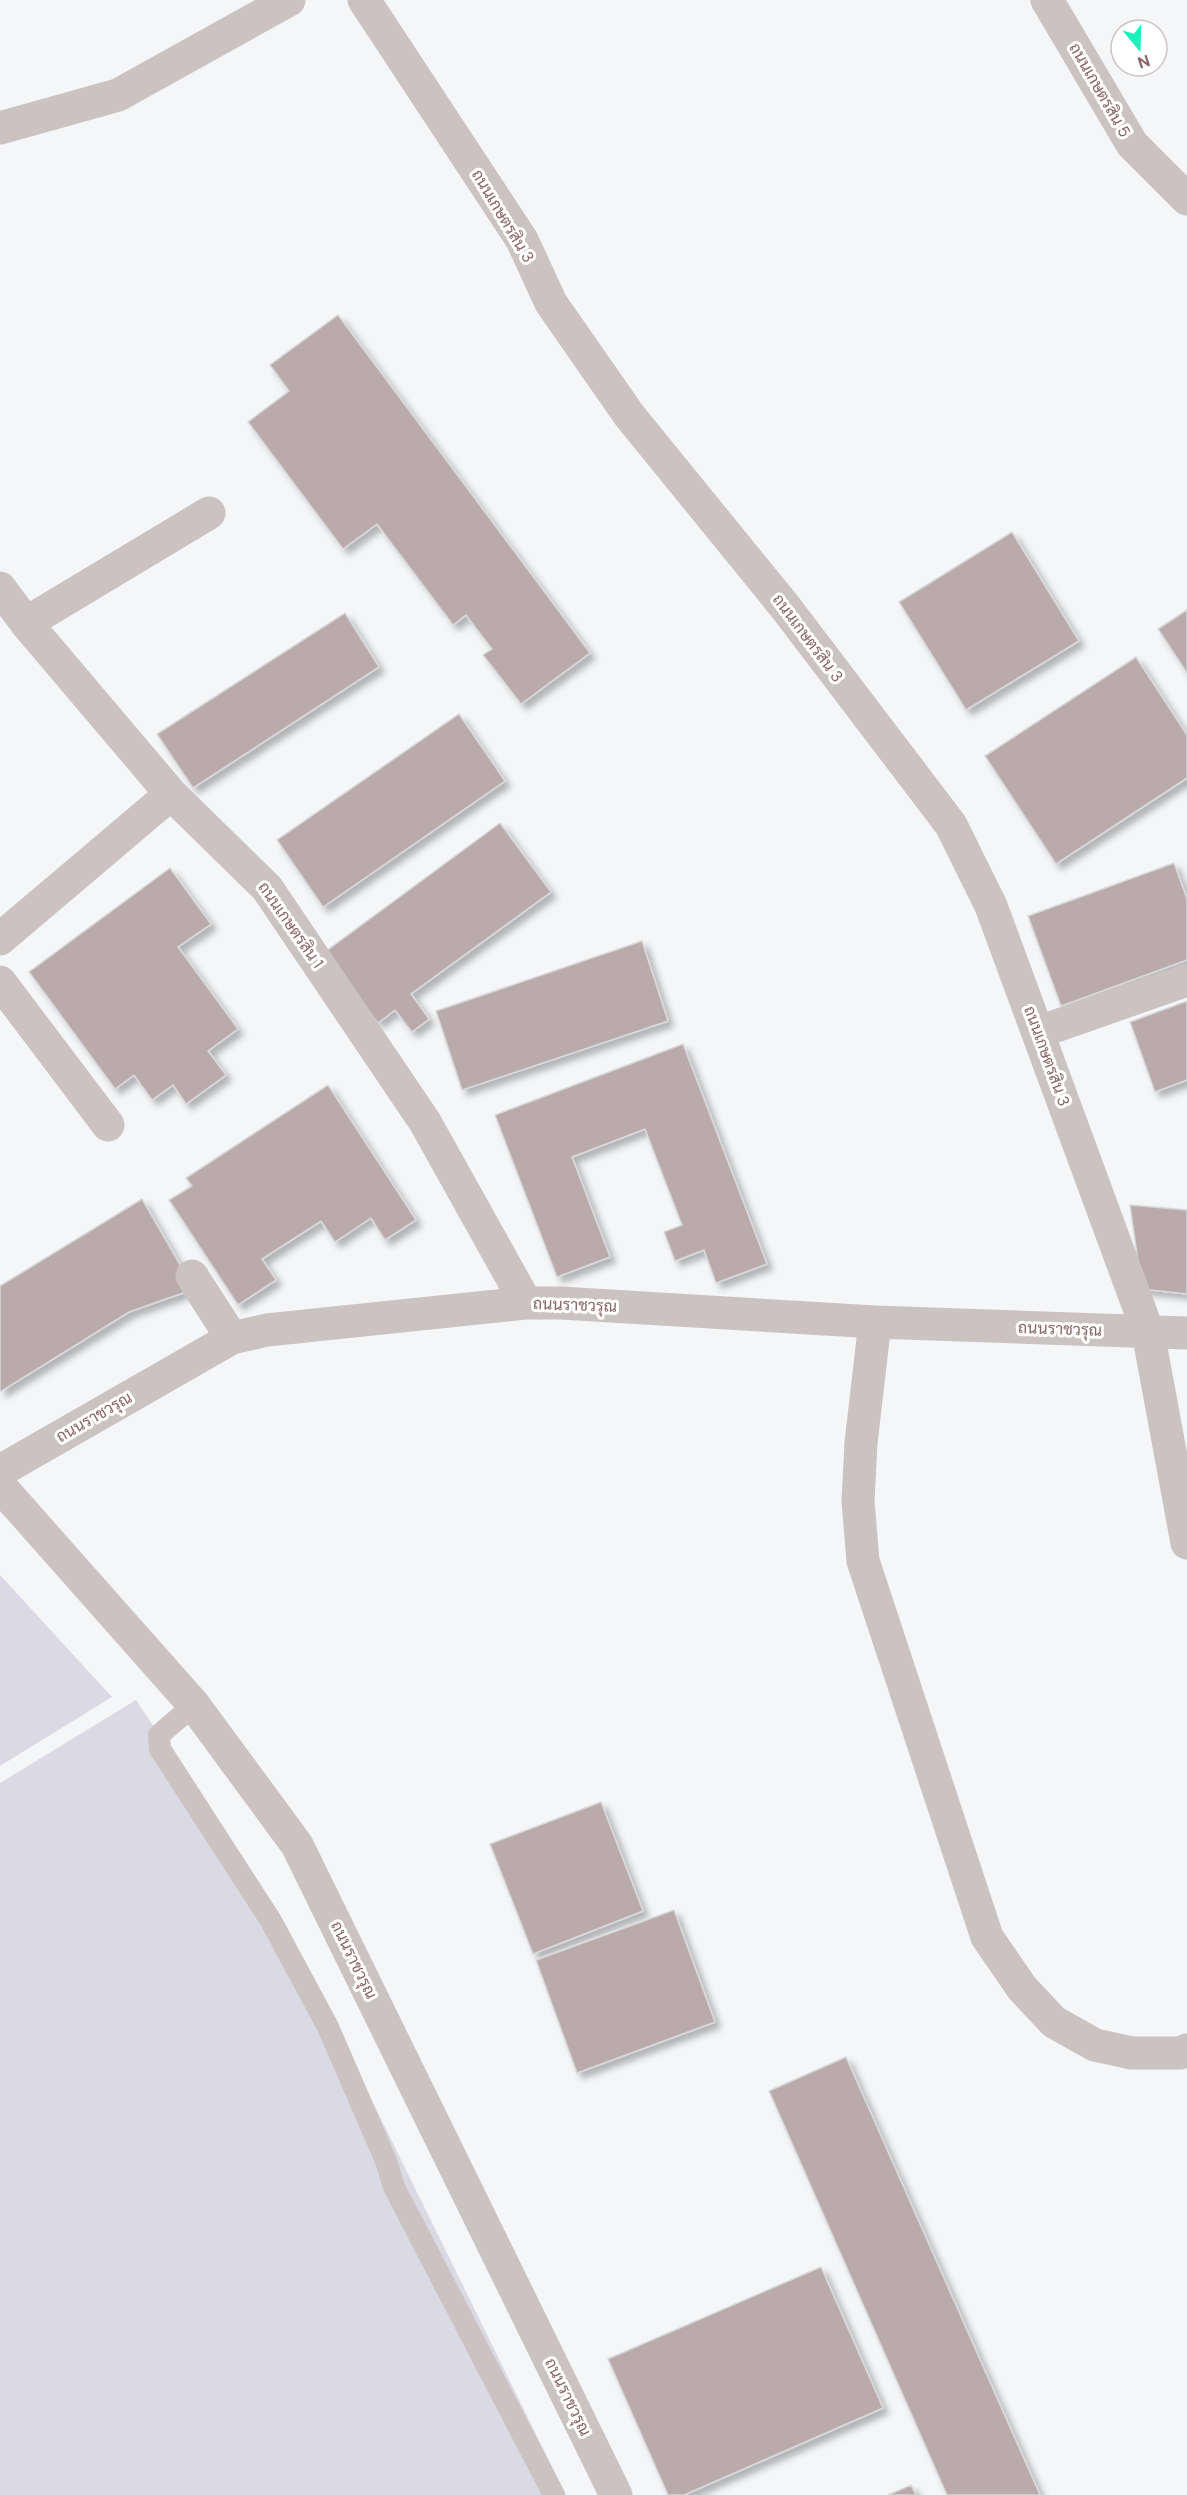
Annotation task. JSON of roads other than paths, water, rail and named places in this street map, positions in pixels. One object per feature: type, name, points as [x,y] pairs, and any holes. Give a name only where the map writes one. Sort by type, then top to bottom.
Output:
[{"type":"street","points":[[0,128],[118,95],[289,0]]},
{"type":"street","name":"ถนนเกษตรสิน 3","points":[[364,0],[522,240],[551,303],[629,415],[786,608],[951,825],[991,906],[1148,1332],[1187,1544]]},
{"type":"street","name":"ถนนเกษตรสิน 5","points":[[1047,0],[1131,144],[1187,199]]},
{"type":"street","points":[[26,622],[209,513]]},
{"type":"street","name":"ถนนเกษตรสิน 1","points":[[0,588],[171,794],[267,888],[425,1122],[526,1303]]},
{"type":"street","points":[[0,939],[171,794]]},
{"type":"street","points":[[1039,1032],[1187,980]]},
{"type":"street","points":[[0,982],[108,1125]]},
{"type":"street","points":[[192,1276],[232,1338]]},
{"type":"street","name":"ถนนราชวรุณ","points":[[0,1471],[232,1338],[267,1330],[526,1303],[875,1322],[1187,1333]]},
{"type":"street","points":[[875,1322],[861,1443],[858,1501],[864,1561],[987,1937],[1022,1988],[1054,2022],[1095,2045],[1132,2053],[1180,2053],[1187,2050]]},
{"type":"street","name":"ถนนราชวรุณ","points":[[0,1486],[194,1705],[297,1845],[616,2495]]},
{"type":"lane","points":[[194,1705],[159,1734],[160,1749],[271,1921],[328,2027],[386,2161],[394,2187],[554,2495]]}]
